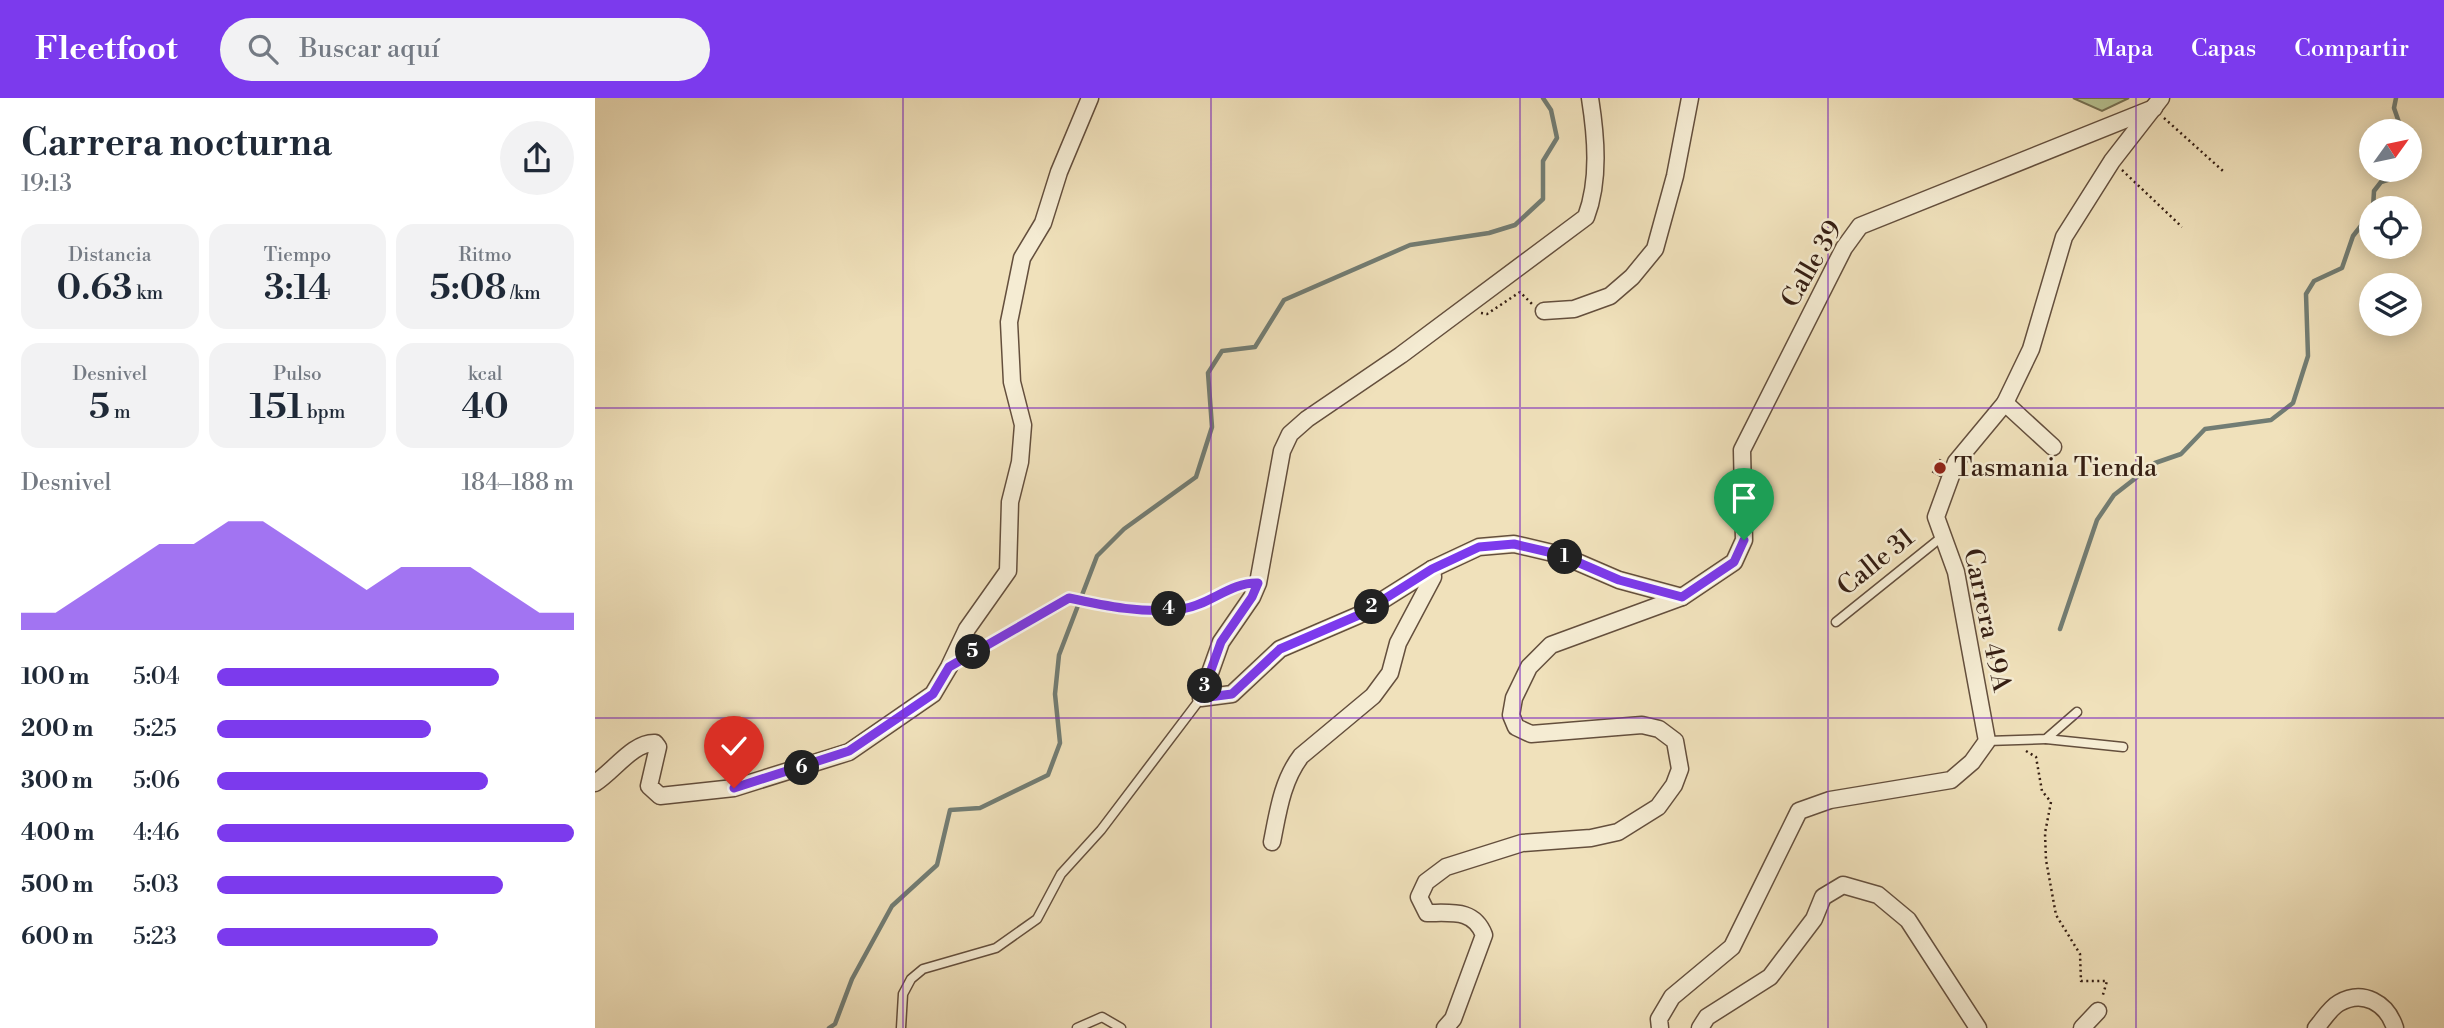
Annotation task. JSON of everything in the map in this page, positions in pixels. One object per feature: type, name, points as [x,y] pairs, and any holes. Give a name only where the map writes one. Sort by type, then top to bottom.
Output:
[{"type":"street","points":[[595,783],[612,772],[632,750],[647,743],[655,743],[658,747],[649,786],[660,796],[734,788],[849,751],[933,694],[967,629],[1008,570],[1010,502],[1020,462],[1023,425],[1012,382],[1009,322],[1022,258],[1043,223],[1059,172],[1090,98]]},
{"type":"street","points":[[1590,98],[1594,127],[1594,196],[1586,217],[1462,310],[1307,419],[1290,435],[1282,451],[1258,583],[1252,597],[1221,642],[1201,698],[1232,694],[1280,649],[1359,615],[1432,569],[1479,547],[1514,544],[1561,555],[1619,580],[1682,597]]},
{"type":"street","points":[[1544,311],[1574,309],[1610,296],[1632,277],[1655,249],[1675,176],[1690,98]]},
{"type":"street","name":"Carrera 49A","points":[[1987,741],[1956,572],[1937,517],[1956,462],[2005,403],[2031,349],[2064,237],[2112,161],[2157,103]]},
{"type":"street","name":"Calle 39","points":[[1445,1028],[1453,1019],[1484,935],[1479,921],[1465,913],[1427,913],[1419,897],[1426,882],[1446,867],[1522,843],[1591,838],[1618,832],[1658,807],[1674,785],[1681,769],[1675,741],[1659,729],[1642,725],[1531,734],[1516,727],[1511,715],[1514,698],[1529,667],[1551,645],[1682,597],[1734,562],[1744,540],[1742,450],[1844,248],[1860,226],[2157,103]]},
{"type":"street","points":[[2005,403],[2053,447]]},
{"type":"street","points":[[1272,842],[1285,784],[1293,765],[1373,696],[1390,673],[1398,643],[1433,577],[1432,569]]},
{"type":"street","points":[[1657,1025],[1672,997],[1732,947],[1799,811],[1830,800],[1951,780],[1972,762],[1987,741]]},
{"type":"street","points":[[1700,1028],[1707,1017],[1770,977],[1814,919],[1823,897],[1843,885],[1878,895],[1908,920],[1978,1028]]},
{"type":"street","points":[[2316,1028],[2337,1004],[2351,998],[2376,1001],[2390,1013],[2395,1028]]},
{"type":"street","points":[[2082,1028],[2098,1011]]},
{"type":"lane","name":"Calle 31","points":[[1836,622],[1943,536]]},
{"type":"lane","points":[[901,1028],[903,994],[911,979],[923,969],[996,948],[1037,919],[1061,874],[1101,830],[1201,698]]},
{"type":"lane","points":[[2046,739],[2077,712]]},
{"type":"lane","points":[[1987,741],[2046,739],[2123,747]]},
{"type":"lane","points":[[1077,1028],[1102,1017],[1121,1028]]},
{"type":"path","points":[[2157,103],[2223,172]]},
{"type":"path","points":[[2112,161],[2182,227]]},
{"type":"path","points":[[1462,310],[1487,314],[1520,292],[1530,303],[1544,311]]},
{"type":"path","points":[[973,652],[1069,598],[1109,607],[1182,609],[1204,603],[1244,582],[1258,583]]},
{"type":"path","points":[[2008,740],[2036,757],[2042,792],[2051,802],[2045,833],[2046,860],[2056,915],[2080,954],[2081,981],[2107,981],[2098,1011]]},
{"type":"green space","points":[[2073,98],[2129,98],[2102,111]]},
{"type":"building","name":"Tasmania Tienda","points":[[1940,460],[1947,464],[1940,476],[1933,472]]},
{"type":"waterway","points":[[829,1028],[835,1024],[852,979],[892,906],[937,865],[950,810],[980,808],[1048,775],[1060,743],[1055,694],[1059,655],[1097,556],[1124,529],[1196,477],[1212,427],[1208,373],[1222,351],[1255,347],[1284,300],[1410,245],[1489,233],[1515,225],[1543,199],[1543,161],[1557,138],[1551,110],[1543,98]]},
{"type":"waterway","points":[[2396,98],[2394,108],[2398,119]]},
{"type":"waterway","points":[[2374,196],[2381,182]]},
{"type":"waterway","points":[[2060,629],[2097,520],[2114,495],[2155,463],[2181,454],[2205,429],[2271,420],[2293,403],[2308,356],[2306,294],[2314,281],[2342,268],[2353,236],[2359,228]]},
{"type":"place","name":"Tasmania Tienda","points":[[1940,468]]},
{"type":"route","points":[[734,788],[794,771],[849,751],[933,694],[949,667],[1069,598],[1109,607],[1182,609],[1204,603],[1244,582],[1258,583],[1252,597],[1221,642],[1201,698],[1208,699],[1232,694],[1280,649],[1305,636],[1320,635],[1359,615],[1432,569],[1479,547],[1514,544],[1561,555],[1619,580],[1682,597],[1734,562],[1744,540]]}]
